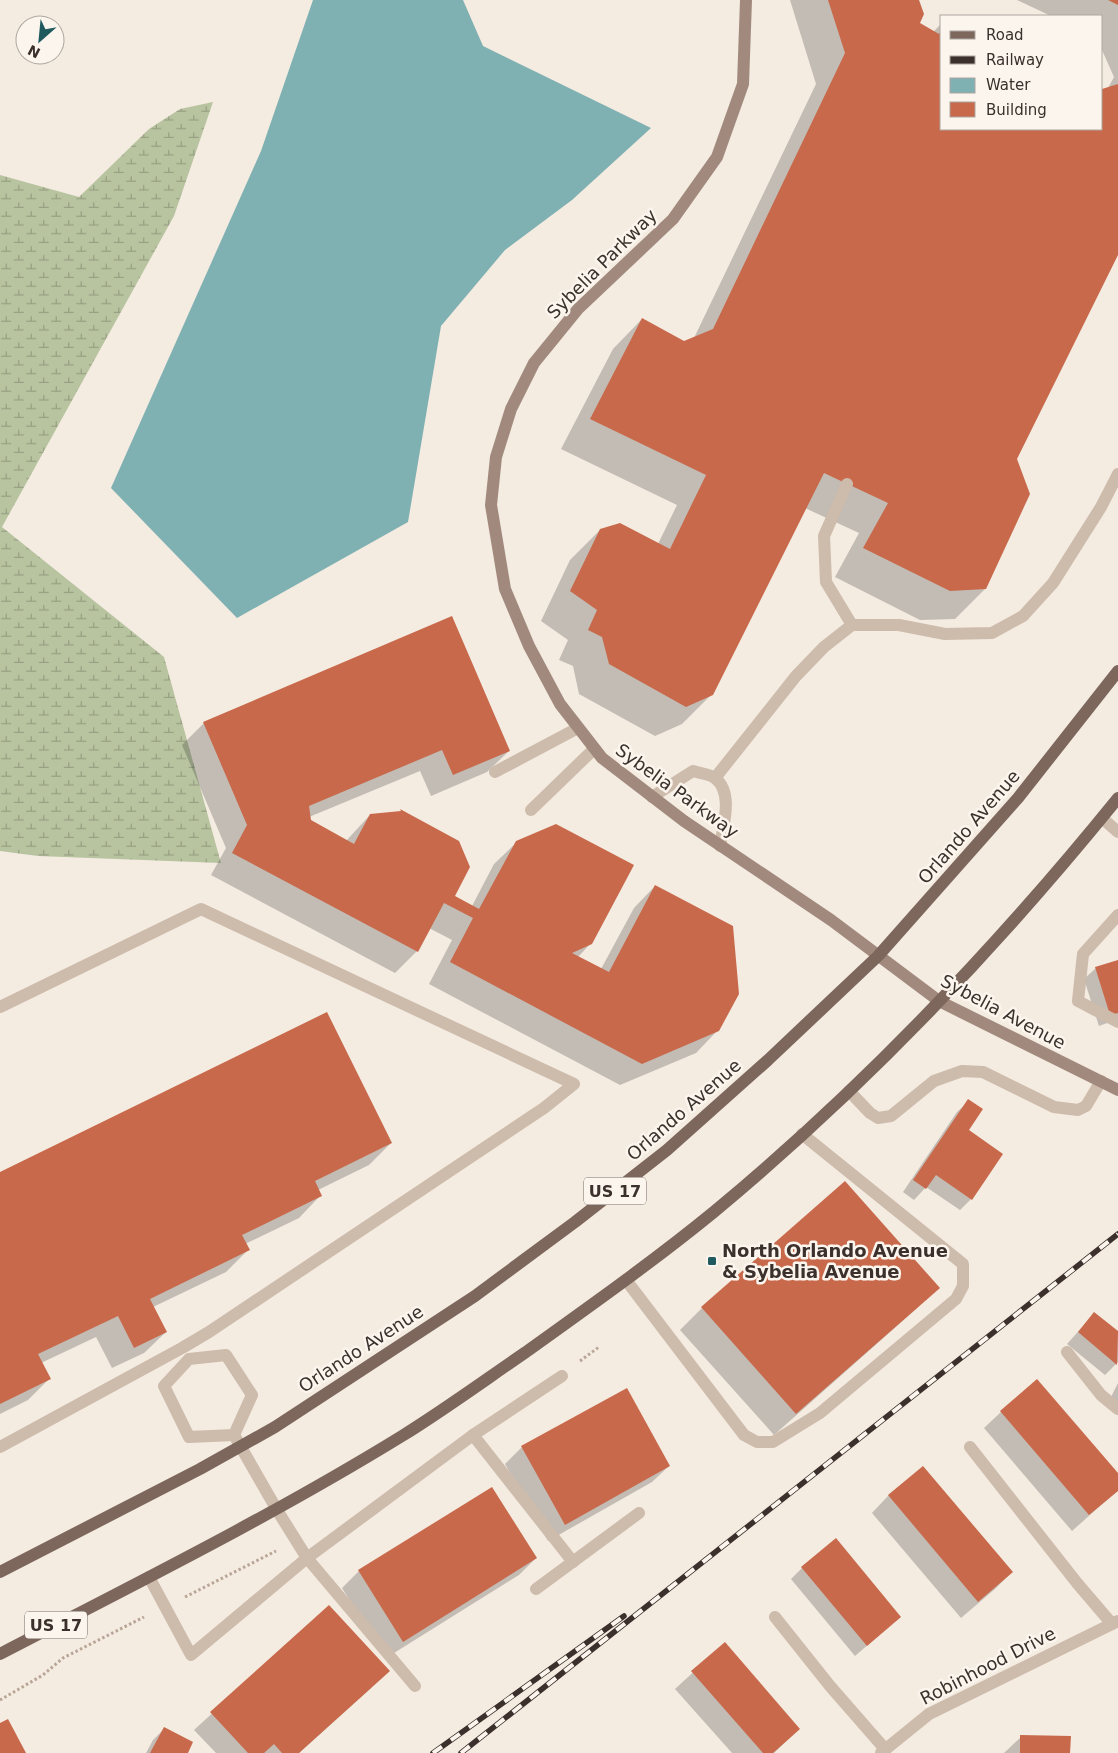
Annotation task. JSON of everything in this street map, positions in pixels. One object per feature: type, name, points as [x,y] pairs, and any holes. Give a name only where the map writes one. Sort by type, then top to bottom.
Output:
[{"type":"main road","name":"Orlando Avenue","points":[[0,1572],[242,1447],[475,1296],[575,1222],[667,1150],[768,1060],[878,956],[1018,798],[1118,671]]},
{"type":"main road","name":"US 17","points":[[0,1654],[277,1510],[403,1435],[495,1373],[626,1280],[717,1209],[802,1134],[899,1043],[1079,846],[1118,798]]},
{"type":"street","name":"Sybelia Parkway","points":[[746,0],[743,84],[717,157],[673,219],[578,309],[534,363],[512,409],[496,457],[491,505],[505,589],[529,646],[560,704],[594,749],[602,758],[652,797],[720,846],[831,920],[878,956]]},
{"type":"street","points":[[714,778],[796,676],[824,647],[852,625],[899,625],[945,634],[992,633],[1023,616],[1053,583],[1101,507],[1118,474]]},
{"type":"street","points":[[846,484],[824,536],[826,582],[852,625]]},
{"type":"street","points":[[495,772],[578,728]]},
{"type":"street","points":[[532,810],[594,749]]},
{"type":"street","points":[[652,797],[692,771],[714,778],[724,790],[725,808],[720,846]]},
{"type":"street","points":[[1102,818],[1118,832]]},
{"type":"street","points":[[0,1007],[201,909],[574,1084],[544,1108],[185,1353],[0,1447]]},
{"type":"street","points":[[1118,915],[1083,954],[1078,1002],[1118,1022]]},
{"type":"street","name":"Sybelia Avenue","points":[[878,956],[939,1001],[1117,1088]]},
{"type":"street","points":[[849,1091],[870,1114],[878,1118],[892,1116],[934,1081],[962,1071],[983,1072],[1054,1107],[1078,1110],[1086,1106],[1101,1081]]},
{"type":"street","points":[[626,1280],[744,1435],[757,1442],[773,1442],[820,1413],[956,1299],[963,1286],[962,1264],[802,1134]]},
{"type":"street","points":[[1067,1352],[1100,1395],[1118,1409]]},
{"type":"street","points":[[185,1353],[164,1386],[189,1436],[234,1435]]},
{"type":"street","points":[[185,1353],[226,1355],[252,1395],[234,1435]]},
{"type":"street","points":[[149,1577],[191,1655],[307,1558],[473,1435],[562,1376]]},
{"type":"street","points":[[234,1435],[307,1558],[415,1686]]},
{"type":"street","points":[[473,1435],[572,1562]]},
{"type":"street","points":[[970,1447],[1077,1582],[1115,1622]]},
{"type":"street","points":[[536,1589],[639,1513]]},
{"type":"street","points":[[775,1617],[883,1751]]},
{"type":"street","name":"Robinhood Drive","points":[[883,1751],[929,1714],[1115,1622]]},
{"type":"green space","points":[[213,102],[174,216],[2,527],[164,657],[221,863],[38,856],[0,851],[0,175],[79,197],[149,129],[180,109]]},
{"type":"water","points":[[313,0],[463,0],[483,46],[651,128],[572,200],[505,250],[441,326],[408,522],[237,618],[111,488],[261,151]]},
{"type":"building","points":[[828,0],[919,0],[924,14],[920,23],[939,34],[940,32],[940,130],[1103,130],[1103,89],[1118,84],[1118,255],[1017,459],[1030,494],[986,589],[950,591],[863,548],[888,503],[824,473],[713,695],[686,707],[609,664],[602,637],[588,630],[597,610],[570,591],[600,529],[620,523],[670,549],[706,475],[590,419],[642,318],[684,341],[713,329],[845,53]]},
{"type":"building","points":[[1108,0],[1118,0],[1118,5]]},
{"type":"building","points":[[452,616],[510,751],[453,775],[442,750],[309,806],[311,820],[354,844],[370,814],[401,811],[400,809],[459,841],[470,867],[455,896],[479,909],[516,841],[556,824],[634,865],[592,944],[572,953],[609,972],[655,885],[733,926],[739,994],[719,1031],[642,1064],[450,962],[473,918],[444,903],[418,952],[232,853],[247,825],[203,722]]},
{"type":"building","points":[[1118,960],[1118,1013],[1110,1015],[1095,967]]},
{"type":"building","points":[[327,1012],[392,1143],[315,1181],[322,1196],[242,1235],[250,1250],[150,1299],[167,1332],[134,1348],[118,1316],[38,1354],[51,1379],[0,1404],[0,1172]]},
{"type":"building","points":[[968,1099],[983,1109],[969,1130],[1003,1154],[972,1200],[936,1175],[926,1189],[913,1180]]},
{"type":"building","points":[[845,1181],[940,1288],[796,1414],[701,1307]]},
{"type":"building","points":[[1094,1312],[1118,1331],[1117,1365],[1078,1332]]},
{"type":"building","points":[[1037,1379],[1118,1473],[1118,1491],[1089,1515],[1000,1411]]},
{"type":"building","points":[[627,1388],[670,1466],[565,1525],[521,1446]]},
{"type":"building","points":[[923,1466],[1013,1572],[978,1602],[888,1495]]},
{"type":"building","points":[[492,1487],[537,1558],[403,1642],[358,1570]]},
{"type":"building","points":[[836,1538],[901,1617],[867,1646],[801,1567]]},
{"type":"building","points":[[329,1605],[390,1671],[299,1753],[282,1753],[274,1744],[264,1753],[248,1753],[210,1712]]},
{"type":"building","points":[[725,1642],[800,1729],[773,1753],[763,1753],[691,1671]]},
{"type":"building","points":[[8,1719],[26,1753],[0,1753],[0,1723]]},
{"type":"building","points":[[164,1727],[193,1742],[188,1753],[150,1753]]},
{"type":"building","points":[[1020,1735],[1071,1736],[1070,1753],[1020,1753]]},
{"type":"railway","points":[[461,1753],[1118,1234]]},
{"type":"railway","points":[[433,1753],[624,1616]]},
{"type":"place","name":"North Orlando Avenue & Sybelia Avenue","points":[[712,1261]]}]
